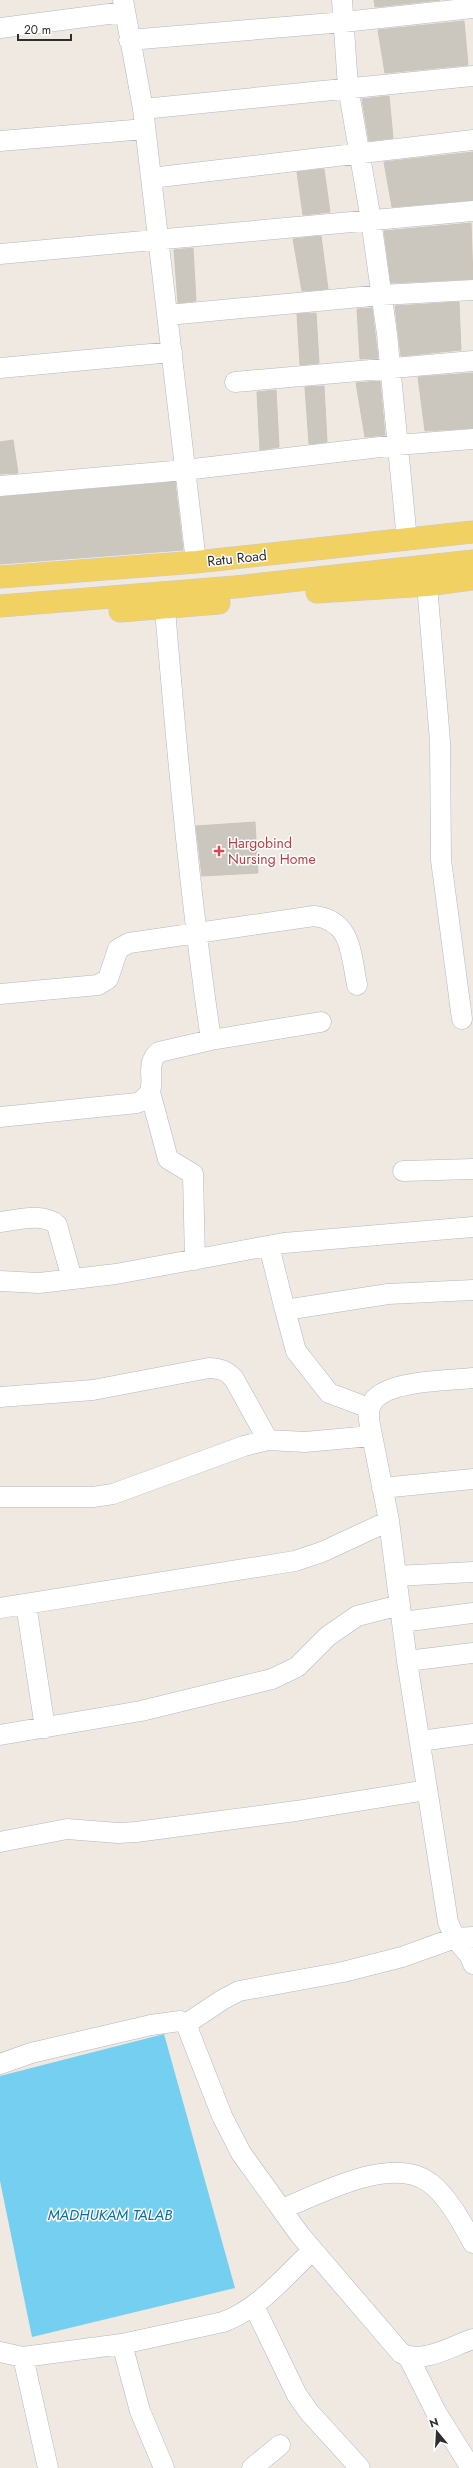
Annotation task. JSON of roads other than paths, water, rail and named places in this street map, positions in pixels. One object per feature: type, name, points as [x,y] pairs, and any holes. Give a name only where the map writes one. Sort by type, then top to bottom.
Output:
[{"type":"main road","name":"Ratu Road","points":[[0,577],[196,562],[473,532]]},
{"type":"main road","points":[[0,589],[233,570],[473,544]]},
{"type":"main road","points":[[0,606],[235,587],[473,561]]},
{"type":"main road","points":[[0,620],[165,609],[322,592],[427,585],[473,579]]},
{"type":"street","points":[[342,0],[348,87],[371,220],[382,295],[407,540]]},
{"type":"street","points":[[0,28],[124,6],[129,40],[143,109],[196,562]]},
{"type":"street","points":[[129,40],[344,22],[473,8]]},
{"type":"street","points":[[143,109],[348,87],[473,76]]},
{"type":"street","points":[[0,141],[145,129]]},
{"type":"street","points":[[151,178],[473,140]]},
{"type":"street","points":[[0,254],[159,241],[473,211]]},
{"type":"street","points":[[168,315],[382,295],[473,290]]},
{"type":"street","points":[[0,368],[172,352]]},
{"type":"street","points":[[235,382],[390,367],[473,361]]},
{"type":"street","points":[[0,486],[185,470],[397,445],[473,439]]},
{"type":"street","points":[[427,585],[440,742],[441,860],[462,1019]]},
{"type":"street","points":[[165,609],[180,795],[196,934],[211,1040]]},
{"type":"street","points":[[0,994],[98,985],[108,979],[118,949],[129,943],[298,918],[327,918],[336,922],[344,931],[357,985]]},
{"type":"street","points":[[0,1117],[137,1103],[145,1099],[150,1092],[152,1083],[150,1063],[153,1057],[159,1052],[211,1040],[321,1022]]},
{"type":"street","points":[[150,1092],[168,1159],[193,1174],[195,1260]]},
{"type":"street","points":[[403,1172],[473,1169]]},
{"type":"street","points":[[0,1222],[44,1218],[52,1220],[56,1224],[72,1280]]},
{"type":"street","points":[[0,1281],[39,1283],[72,1280],[116,1274],[269,1246],[473,1227]]},
{"type":"street","points":[[269,1246],[296,1351],[329,1394],[369,1408]]},
{"type":"street","points":[[285,1310],[388,1294],[473,1290]]},
{"type":"street","points":[[0,1397],[93,1390],[208,1368],[221,1369],[227,1372],[234,1379],[268,1440]]},
{"type":"street","points":[[473,1378],[409,1384],[375,1399],[369,1408],[371,1436],[389,1521],[406,1661],[428,1790],[448,1922],[464,1938],[473,1964]]},
{"type":"street","points":[[0,1497],[93,1497],[113,1494],[244,1446],[268,1440],[305,1442],[371,1436]]},
{"type":"street","points":[[382,1488],[473,1479]]},
{"type":"street","points":[[0,1608],[295,1561],[322,1552],[389,1521]]},
{"type":"street","points":[[396,1576],[473,1572]]},
{"type":"street","points":[[26,1604],[46,1728]]},
{"type":"street","points":[[0,1735],[141,1711],[272,1679],[297,1667],[328,1636],[357,1616],[401,1613],[473,1613]]},
{"type":"street","points":[[406,1661],[473,1653]]},
{"type":"street","points":[[420,1741],[473,1734]]},
{"type":"street","points":[[0,1842],[67,1829],[118,1833],[136,1832],[296,1811],[428,1790]]},
{"type":"street","points":[[186,2024],[239,1991],[343,1972],[464,1938]]},
{"type":"street","points":[[0,2064],[31,2053],[151,2025],[180,2021],[186,2024],[228,2130],[241,2153],[313,2250],[401,2354],[409,2358],[421,2357],[473,2339]]},
{"type":"street","points":[[282,2209],[347,2182],[388,2173],[402,2174],[430,2183],[463,2224],[473,2243]]},
{"type":"street","points":[[0,2352],[23,2357],[122,2344],[223,2322],[238,2316],[254,2306],[313,2250]]},
{"type":"street","points":[[254,2306],[297,2395],[309,2412],[360,2468]]},
{"type":"street","points":[[122,2344],[140,2411],[164,2468]]},
{"type":"street","points":[[23,2357],[48,2468]]},
{"type":"street","points":[[409,2358],[436,2412],[471,2468]]},
{"type":"street","points":[[252,2468],[280,2445]]},
{"type":"water","name":"MADHUKAM TALAB","points":[[164,2034],[235,2288],[32,2337],[0,2181],[0,2076]]},
{"type":"place","name":"Hargobind Nursing Home","points":[[219,851]]}]
